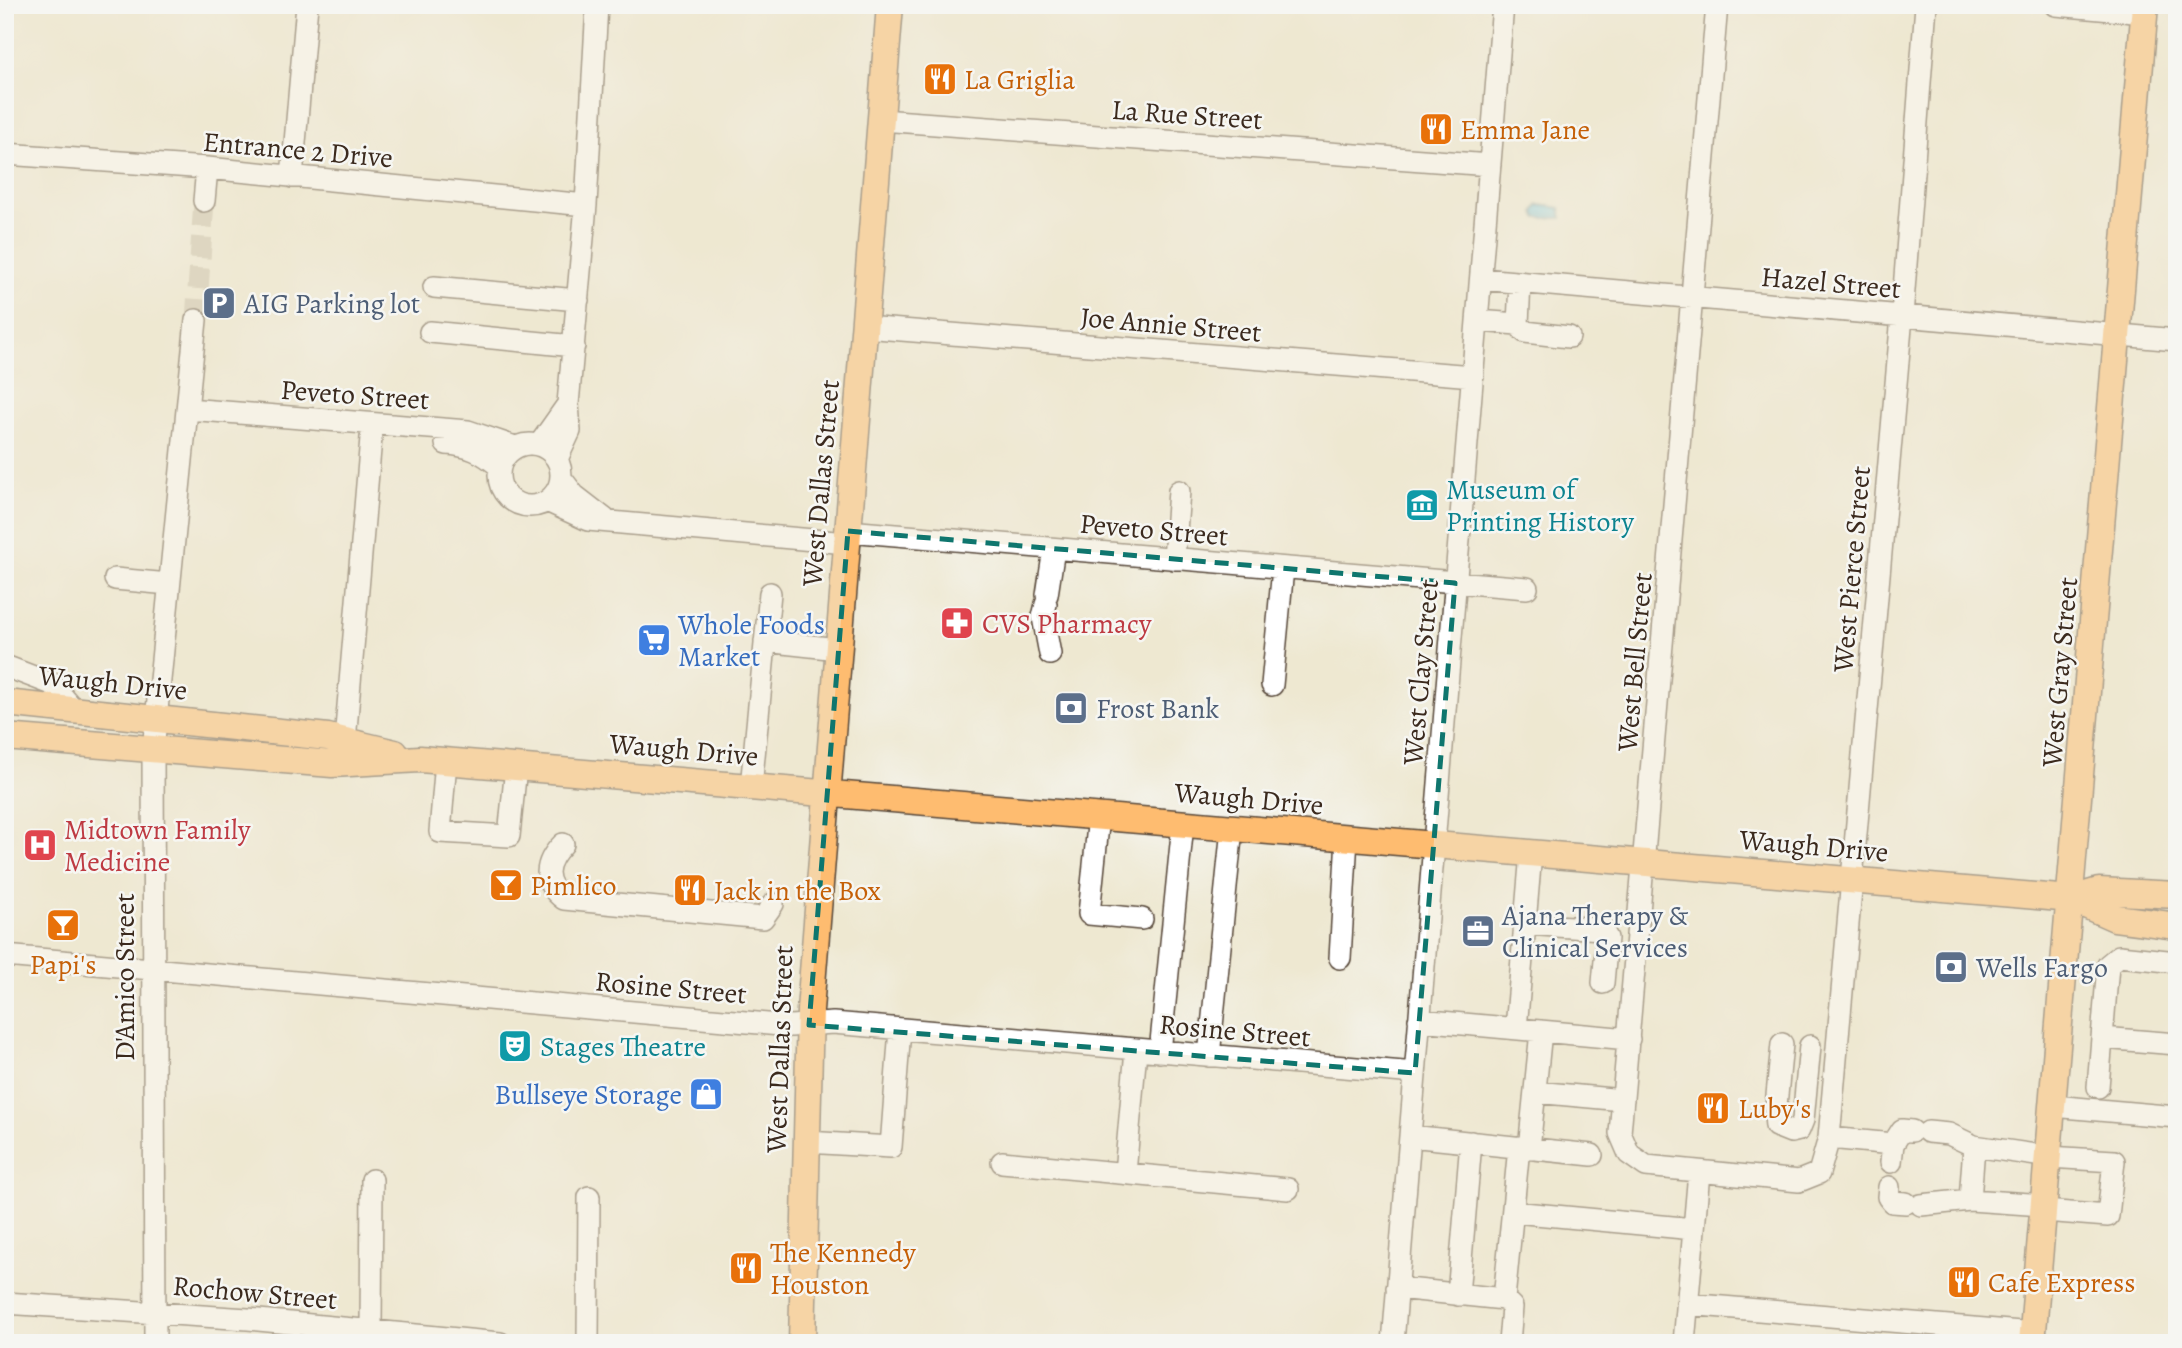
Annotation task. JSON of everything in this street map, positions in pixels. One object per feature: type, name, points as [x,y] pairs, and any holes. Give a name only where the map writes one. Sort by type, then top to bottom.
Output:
[{"type":"main road","name":"West Dallas Street","points":[[803,1343],[809,1025],[890,5]]},
{"type":"main road","name":"West Gray Street","points":[[2032,1338],[2072,899],[2145,9]]},
{"type":"main road","name":"Waugh Drive","points":[[5,703],[345,741],[433,760]]},
{"type":"main road","name":"Waugh Drive","points":[[5,737],[332,764],[433,760],[2072,899],[2115,918],[2177,926]]},
{"type":"main road","name":"Waugh Drive","points":[[2072,899],[2099,891],[2177,895]]},
{"type":"street","points":[[292,177],[307,5]]},
{"type":"street","points":[[568,404],[539,445],[515,447],[500,467],[500,484],[515,503],[531,506],[547,501],[554,495],[570,431],[568,404],[586,205],[597,5]]},
{"type":"street","name":"West Clay Street","points":[[1393,1343],[1503,5]]},
{"type":"street","name":"West Bell Street","points":[[1699,1172],[1646,1166],[1629,1154],[1620,1133],[1717,5]]},
{"type":"street","name":"West Pierce Street","points":[[1829,1138],[1902,316],[1926,5]]},
{"type":"street","points":[[2056,5],[2145,9]]},
{"type":"street","name":"La Rue Street","points":[[881,120],[1490,165]]},
{"type":"street","name":"Entrance 2 Drive","points":[[5,154],[207,168],[586,205]]},
{"type":"street","points":[[204,201],[207,168]]},
{"type":"street","name":"Hazel Street","points":[[1481,279],[2177,340]]},
{"type":"street","points":[[1520,282],[1518,324],[1525,332],[1569,337]]},
{"type":"street","points":[[434,287],[578,300]]},
{"type":"street","name":"D'Amico Street","points":[[155,1343],[153,750],[196,320]]},
{"type":"street","points":[[1477,321],[1518,324]]},
{"type":"street","name":"Joe Annie Street","points":[[864,327],[1473,376]]},
{"type":"street","points":[[430,332],[574,346]]},
{"type":"street","name":"Peveto Street","points":[[186,416],[371,438],[464,445],[487,456],[500,467]]},
{"type":"street","name":"Peveto Street","points":[[186,416],[468,431],[515,447]]},
{"type":"street","points":[[345,741],[371,438]]},
{"type":"street","points":[[539,445],[559,468],[574,495],[610,522]]},
{"type":"street","points":[[1174,559],[1179,491]]},
{"type":"street","name":"Peveto Street","points":[[547,501],[588,520],[610,522],[1054,549],[1527,589]]},
{"type":"street","points":[[1050,654],[1043,617],[1054,549]]},
{"type":"street","points":[[1272,685],[1283,568]]},
{"type":"street","points":[[115,579],[169,584]]},
{"type":"street","points":[[751,787],[770,593]]},
{"type":"street","points":[[765,640],[838,649]]},
{"type":"street","points":[[5,666],[51,684],[74,710]]},
{"type":"street","points":[[433,760],[440,832],[509,836],[516,767]]},
{"type":"street","points":[[1099,816],[1089,914],[1142,919]]},
{"type":"street","points":[[1160,1052],[1183,824]]},
{"type":"street","points":[[1209,1056],[1232,828]]},
{"type":"street","points":[[1340,958],[1347,838]]},
{"type":"street","points":[[563,844],[550,857],[548,878],[554,891],[564,899],[763,918],[773,904]]},
{"type":"street","points":[[1516,1029],[1531,853]]},
{"type":"street","points":[[1525,924],[1602,929],[1607,937],[1603,983]]},
{"type":"street","name":"Rosine Street","points":[[5,956],[791,1026],[833,1023],[1415,1073]]},
{"type":"street","points":[[2098,1087],[2108,965],[2119,956],[2177,962]]},
{"type":"street","points":[[1419,1020],[1629,1039]]},
{"type":"street","points":[[806,1142],[891,1147],[900,1029]]},
{"type":"street","points":[[1504,1299],[1513,1212],[1535,1092],[1541,1031]]},
{"type":"street","points":[[2102,1038],[2177,1044]]},
{"type":"street","points":[[1782,1044],[1776,1126],[1791,1132],[1799,1130],[1803,1120],[1810,1046]]},
{"type":"street","points":[[1125,1173],[1136,1050]]},
{"type":"street","points":[[1535,1092],[1623,1100]]},
{"type":"street","points":[[2053,1106],[2177,1117]]},
{"type":"street","points":[[1684,1343],[1699,1172],[1799,1181],[1819,1173],[1829,1138],[1915,1135],[2049,1157],[2114,1161],[2108,1216],[1970,1200],[1914,1204],[1892,1202],[1888,1197],[1889,1186]]},
{"type":"street","points":[[1410,1136],[1592,1155]]},
{"type":"street","points":[[1458,1294],[1471,1142]]},
{"type":"street","points":[[1970,1200],[1975,1146]]},
{"type":"street","points":[[1002,1162],[1288,1189]]},
{"type":"street","points":[[371,1331],[372,1180]]},
{"type":"street","points":[[588,1343],[589,1197]]},
{"type":"street","points":[[1513,1212],[1694,1229]]},
{"type":"street","points":[[1397,1288],[1504,1299],[1512,1307],[1509,1343]]},
{"type":"street","name":"Rochow Street","points":[[5,1303],[154,1312],[500,1343]]},
{"type":"street","points":[[1687,1304],[1973,1335],[2032,1338]]},
{"type":"highlighted area","points":[[848,531],[1455,583],[1415,1073],[809,1025]]},
{"type":"water","points":[[1539,205],[1560,208],[1562,218],[1537,218],[1535,212]]},
{"type":"tunnel","points":[[196,320],[204,201]]},
{"type":"place","name":"La Griglia","points":[[940,79]]},
{"type":"place","name":"Emma Jane","points":[[1436,129]]},
{"type":"place","name":"AIG Parking lot","points":[[219,303]]},
{"type":"place","name":"Museum of Printing History","points":[[1422,505]]},
{"type":"place","name":"CVS Pharmacy","points":[[957,623]]},
{"type":"place","name":"Whole Foods Market","points":[[654,640]]},
{"type":"place","name":"Frost Bank","points":[[1071,708]]},
{"type":"place","name":"Midtown Family Medicine","points":[[40,845]]},
{"type":"place","name":"Pimlico","points":[[506,885]]},
{"type":"place","name":"Jack in the Box","points":[[690,890]]},
{"type":"place","name":"Papi's","points":[[63,925]]},
{"type":"place","name":"Ajana Therapy & Clinical Services","points":[[1478,931]]},
{"type":"place","name":"Wells Fargo","points":[[1951,967]]},
{"type":"place","name":"Stages Theatre","points":[[515,1046]]},
{"type":"place","name":"Bullseye Storage","points":[[706,1094]]},
{"type":"place","name":"Luby's","points":[[1713,1108]]},
{"type":"place","name":"The Kennedy Houston","points":[[746,1268]]},
{"type":"place","name":"Cafe Express","points":[[1964,1282]]}]
